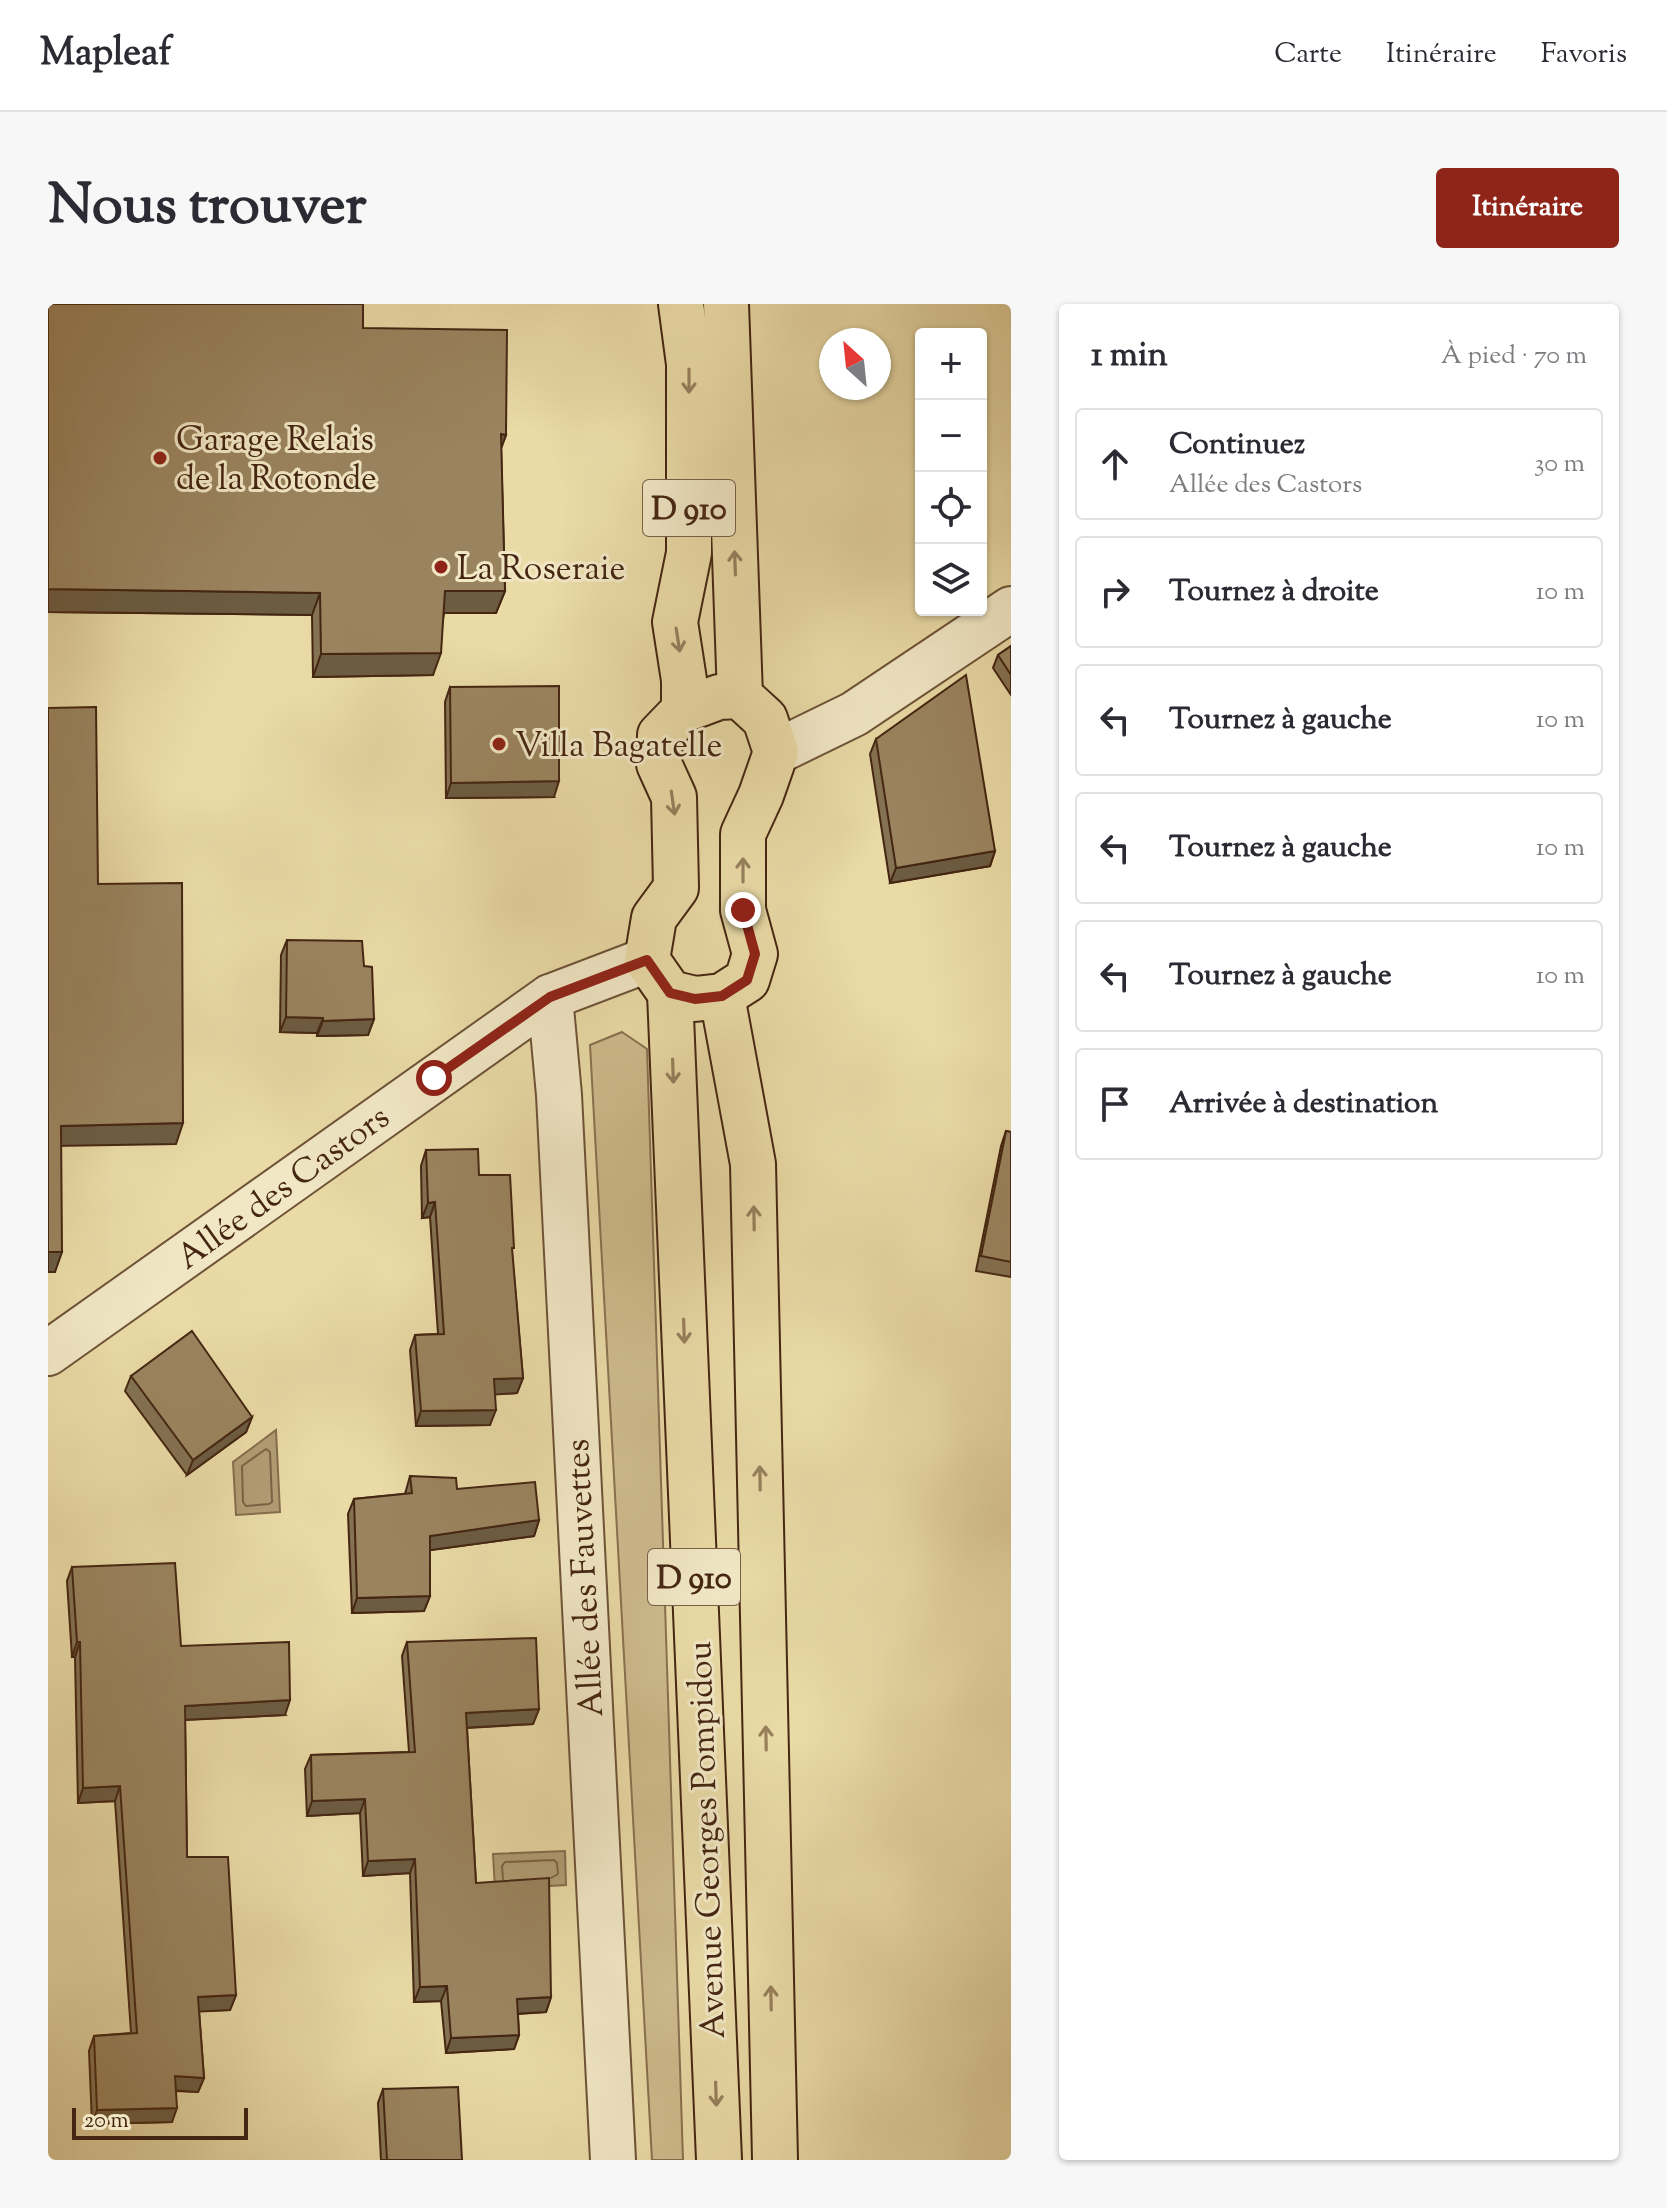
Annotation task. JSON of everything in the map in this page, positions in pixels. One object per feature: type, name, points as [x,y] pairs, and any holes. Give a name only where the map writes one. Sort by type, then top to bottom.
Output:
[{"type":"main road","name":"D 910","points":[[681,304],[689,364],[689,553],[675,622],[684,680],[684,710]]},
{"type":"main road","name":"D 910","points":[[726,304],[740,696]]},
{"type":"main road","points":[[659,976],[695,999],[722,996],[747,980],[755,954],[743,910],[743,834],[776,752],[765,719],[740,696],[719,697],[684,710]]},
{"type":"main road","name":"Avenue Georges Pompidou","points":[[684,710],[660,735],[659,764],[674,797],[676,888],[654,918],[719,2160]]},
{"type":"main road","name":"Avenue Georges Pompidou","points":[[722,996],[753,1164],[775,2160]]},
{"type":"street","points":[[776,752],[854,714],[1011,609]]},
{"type":"street","name":"Allée des Castors","points":[[48,1353],[550,997],[659,976]]},
{"type":"street","name":"Allée des Fauvettes","points":[[550,997],[559,1095],[613,2160]]},
{"type":"shaded area","points":[[622,1032],[647,1049],[683,2160],[652,2160],[590,1045]]},
{"type":"water","points":[[276,1430],[280,1512],[236,1515],[233,1462]]},
{"type":"water","points":[[565,1851],[566,1885],[495,1889],[493,1854]]},
{"type":"building","points":[[48,304],[363,304],[363,328],[507,330],[506,435],[501,434],[505,591],[445,591],[441,653],[321,654],[320,593],[48,589]]},
{"type":"building","points":[[1011,646],[1011,675],[998,655]]},
{"type":"building","points":[[966,675],[995,851],[896,868],[876,739]]},
{"type":"building","name":"Villa Bagatelle","points":[[559,686],[559,781],[451,783],[450,687]]},
{"type":"building","points":[[96,707],[98,884],[182,883],[183,1123],[61,1126],[62,1252],[48,1252],[48,708]]},
{"type":"building","points":[[287,940],[362,941],[364,966],[372,967],[374,1019],[323,1021],[323,1018],[286,1017]]},
{"type":"building","points":[[1006,1131],[1011,1132],[1011,1262],[981,1256]]},
{"type":"building","points":[[478,1149],[479,1175],[510,1175],[512,1248],[523,1378],[494,1379],[496,1410],[421,1411],[415,1335],[444,1334],[435,1202],[428,1203],[426,1150]]},
{"type":"building","points":[[192,1331],[252,1417],[193,1460],[131,1376]]},
{"type":"building","points":[[410,1476],[456,1478],[457,1489],[535,1482],[539,1520],[430,1536],[430,1596],[357,1598],[354,1499],[412,1493]]},
{"type":"building","points":[[175,1563],[181,1646],[289,1642],[290,1700],[185,1706],[187,1857],[228,1857],[236,1995],[198,1997],[204,2078],[175,2076],[177,2108],[97,2110],[94,2036],[137,2033],[120,1786],[83,1788],[80,1642],[77,1642],[72,1567]]},
{"type":"building","points":[[536,1638],[539,1709],[466,1713],[476,1883],[549,1878],[551,1997],[517,1999],[519,2035],[451,2038],[447,1986],[420,1987],[415,1859],[368,1861],[365,1799],[312,1801],[311,1755],[415,1752],[407,1642]]},
{"type":"building","points":[[458,2087],[462,2160],[387,2160],[383,2089]]},
{"type":"place","name":"Garage Relais de la Rotonde","points":[[160,458]]},
{"type":"place","name":"La Roseraie","points":[[441,567]]},
{"type":"place","name":"Villa Bagatelle","points":[[499,744]]},
{"type":"route","points":[[434,1078],[550,997],[647,960],[670,993],[695,999],[722,996],[747,980],[755,954],[743,910]]}]
